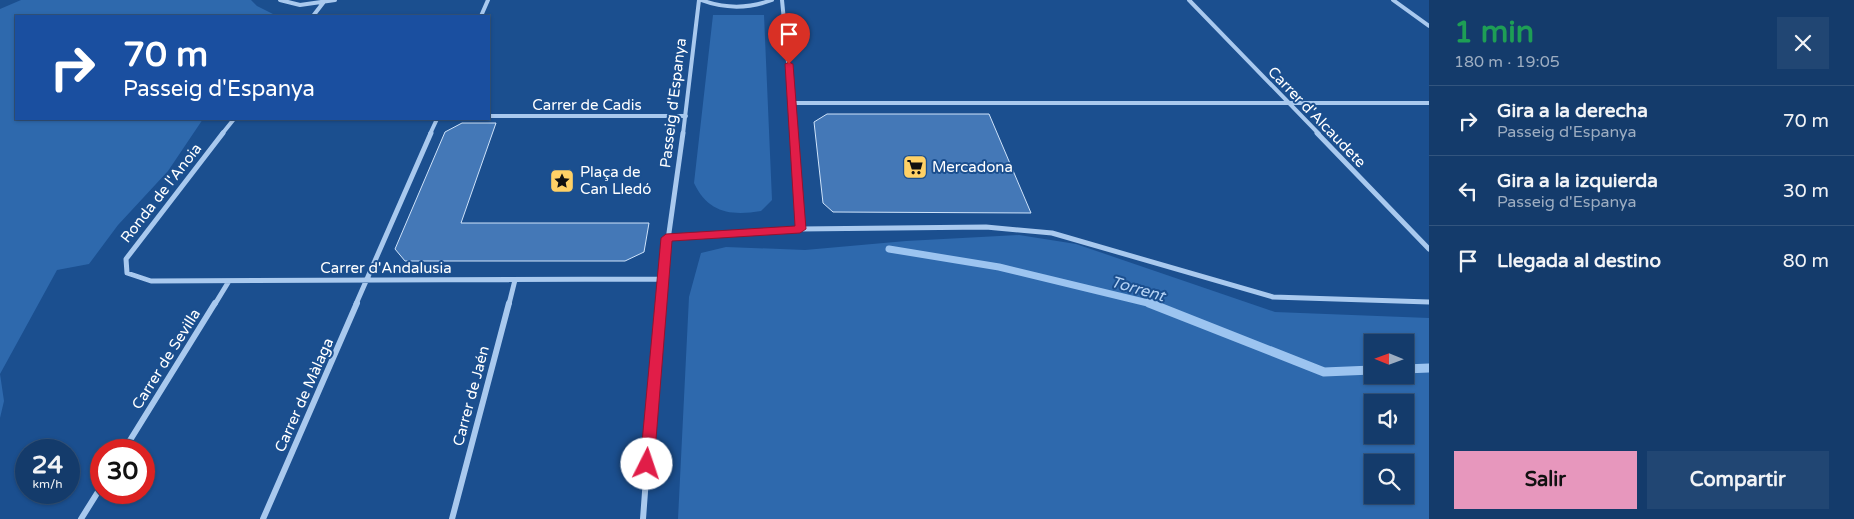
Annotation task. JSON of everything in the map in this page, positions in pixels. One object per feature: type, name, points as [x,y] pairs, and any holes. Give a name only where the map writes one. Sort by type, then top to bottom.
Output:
[{"type":"street","points":[[280,0],[294,5],[323,3],[335,0]]},
{"type":"street","points":[[481,15],[488,0]]},
{"type":"street","name":"Passeig d'Espanya","points":[[643,519],[661,279],[686,116],[700,0],[722,7],[737,8],[752,7],[772,0]]},
{"type":"street","points":[[782,0],[793,103],[800,229]]},
{"type":"street","name":"Carrer d'Alcaudete","points":[[1189,0],[1429,248]]},
{"type":"street","points":[[1394,0],[1429,26]]},
{"type":"street","points":[[314,15],[323,3]]},
{"type":"street","points":[[793,103],[1429,103]]},
{"type":"street","name":"Carrer de Cadis","points":[[490,116],[686,116]]},
{"type":"street","name":"Ronda de l'Anoia","points":[[126,258],[233,120]]},
{"type":"street","name":"Carrer de Màlaga","points":[[263,519],[437,120]]},
{"type":"street","points":[[666,238],[800,229],[986,227],[1052,233],[1273,297],[1429,302]]},
{"type":"street","name":"Carrer d'Andalusia","points":[[126,258],[127,273],[150,282],[661,279]]},
{"type":"street","name":"Carrer de Jaén","points":[[452,519],[515,280]]},
{"type":"street","name":"Carrer de Sevilla","points":[[131,439],[229,281]]},
{"type":"street","points":[[81,519],[90,504]]},
{"type":"shaded area","points":[[21,0],[251,0],[257,6],[275,15],[15,15],[15,120],[202,120],[168,171],[118,225],[89,264],[57,270],[0,374],[0,9]]},
{"type":"shaded area","points":[[713,15],[764,15],[772,200],[761,211],[740,213],[721,210],[706,201],[694,183]]},
{"type":"shaded area","points":[[1019,235],[1076,244],[1275,312],[1429,318],[1429,519],[678,519],[689,297],[701,253],[726,247],[805,250],[906,241]]},
{"type":"shaded area","points":[[0,374],[4,401],[0,418]]},
{"type":"building","name":"Mercadona","points":[[827,114],[989,114],[1031,213],[833,212],[823,203],[814,122]]},
{"type":"building","points":[[462,123],[496,123],[461,223],[649,223],[644,252],[625,261],[405,261],[395,249],[445,132]]},
{"type":"waterway","name":"Torrent","points":[[889,249],[999,267],[1151,304]]},
{"type":"waterway","name":"Torrent","points":[[1151,304],[1324,372],[1364,370]]},
{"type":"waterway","name":"Torrent","points":[[1414,369],[1429,368]]},
{"type":"place","name":"Mercadona","points":[[915,167]]},
{"type":"place","name":"Plaça de Can Lledó","points":[[562,181]]},
{"type":"route","points":[[647,464],[661,279],[666,238],[800,229],[789,64]]}]
